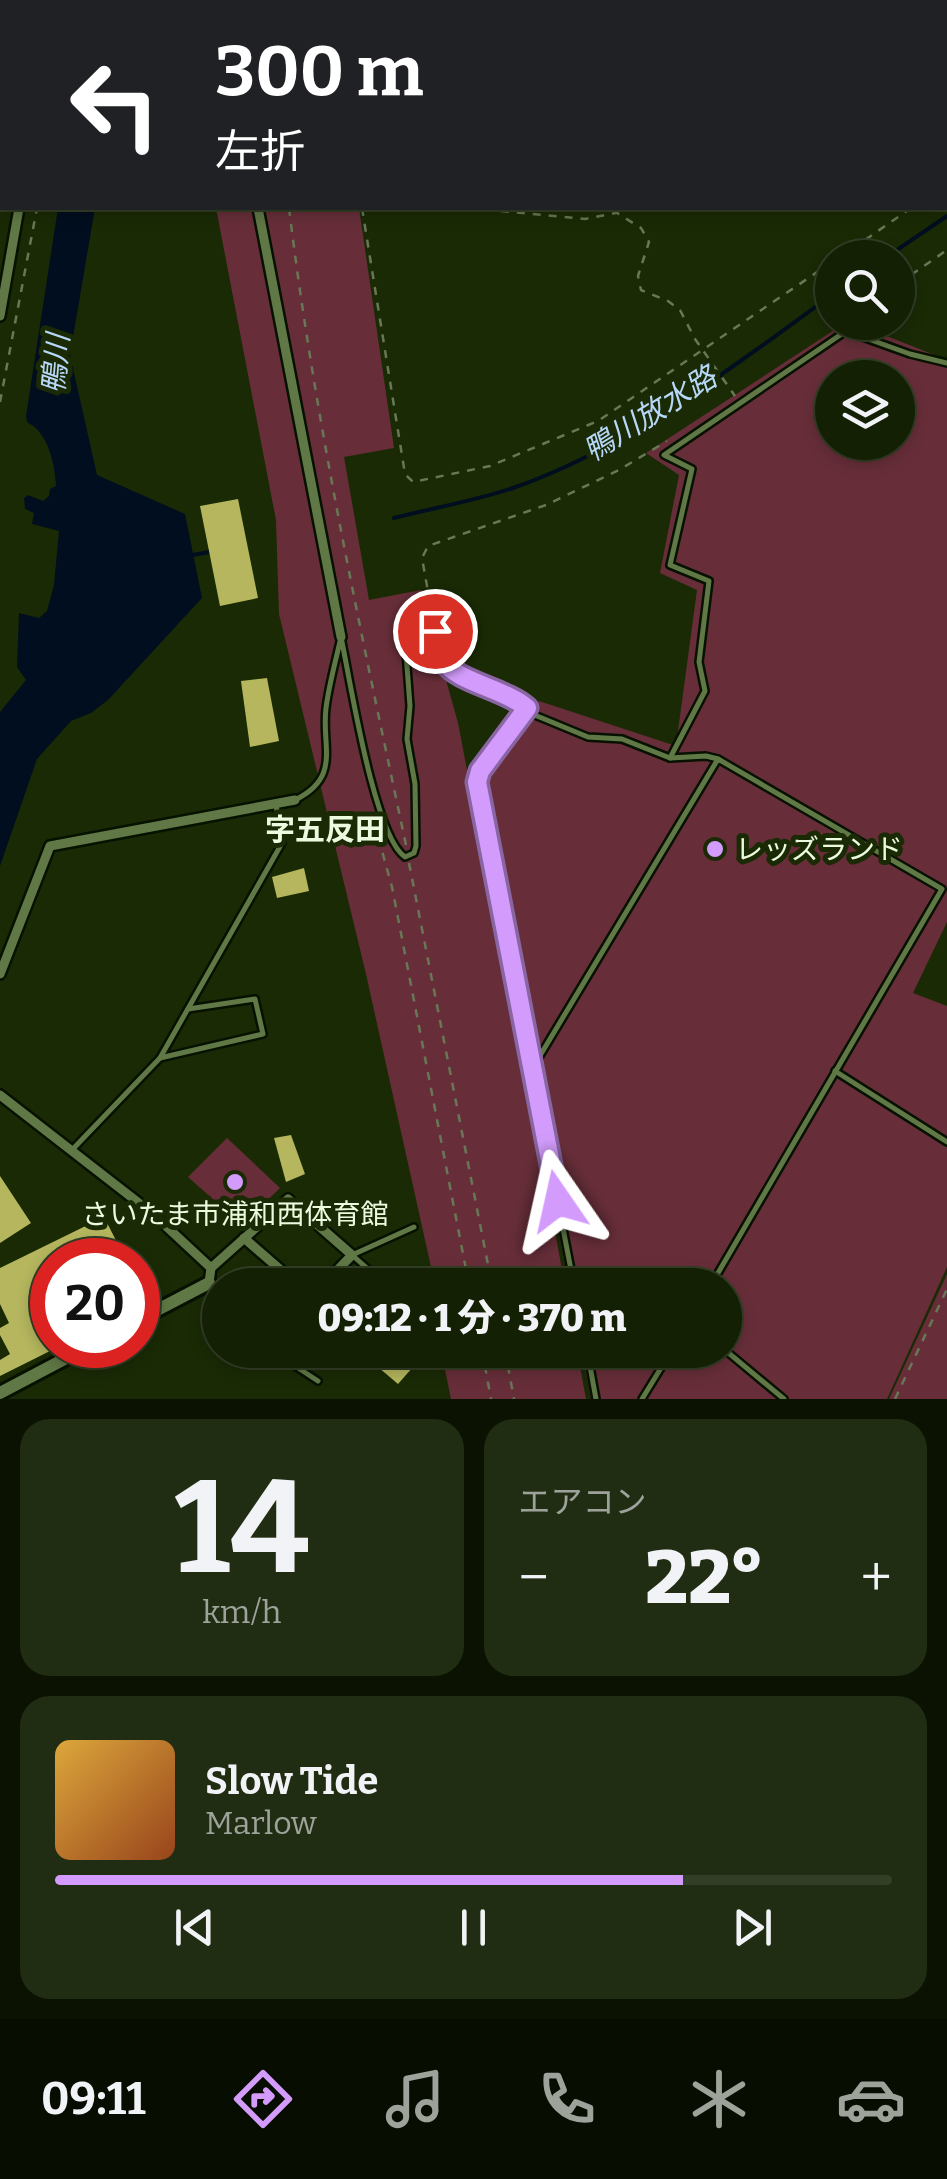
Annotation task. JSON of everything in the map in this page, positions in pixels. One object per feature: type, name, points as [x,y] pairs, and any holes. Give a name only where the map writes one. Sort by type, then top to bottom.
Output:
[{"type":"street","points":[[0,316],[19,210]]},
{"type":"street","points":[[258,210],[342,637]]},
{"type":"street","points":[[0,974],[50,846],[295,800]]},
{"type":"street","points":[[0,1095],[152,1214],[211,1268],[288,1199],[352,1255],[339,1268]]},
{"type":"street","points":[[244,1238],[278,1268]]},
{"type":"street","points":[[160,1309],[202,1287]]},
{"type":"street","points":[[0,1393],[47,1368]]},
{"type":"lane","points":[[670,758],[705,691],[699,662],[709,581],[670,565],[692,469],[664,454],[846,331],[947,363]]},
{"type":"lane","points":[[342,637],[374,792],[401,856],[408,857],[416,846],[415,784],[407,739],[410,706],[404,626],[412,616],[430,610],[446,665],[514,697],[537,716],[588,736],[622,739],[670,758],[718,759],[945,887],[721,1268]]},
{"type":"lane","points":[[295,800],[312,788],[328,758],[326,703],[342,637]]},
{"type":"lane","points":[[527,708],[480,771],[477,782],[571,1268]]},
{"type":"lane","points":[[532,1069],[718,759]]},
{"type":"lane","points":[[71,1151],[160,1058],[282,843],[276,804]]},
{"type":"lane","points":[[160,1058],[264,1034],[255,998],[188,1009]]},
{"type":"lane","points":[[835,1071],[947,1142]]},
{"type":"lane","points":[[367,1268],[352,1255],[414,1227]]},
{"type":"lane","points":[[742,1364],[784,1399]]},
{"type":"lane","points":[[298,1368],[318,1381]]},
{"type":"lane","points":[[590,1368],[596,1399]]},
{"type":"lane","points":[[642,1399],[661,1368]]},
{"type":"path","points":[[0,402],[37,210]]},
{"type":"path","points":[[288,210],[340,531],[489,1268]]},
{"type":"path","points":[[362,210],[409,481],[490,466],[598,421],[815,274]]},
{"type":"path","points":[[489,210],[584,219],[618,210],[641,228],[649,242],[638,276],[641,290],[680,310],[733,394]]},
{"type":"path","points":[[865,240],[908,210]]},
{"type":"path","points":[[915,272],[947,250]]},
{"type":"path","points":[[430,610],[422,558],[428,546],[571,494],[674,437]]},
{"type":"path","points":[[374,792],[372,810],[392,887],[466,1268]]},
{"type":"path","points":[[895,1399],[947,1290]]},
{"type":"path","points":[[485,1368],[491,1399]]},
{"type":"path","points":[[508,1368],[514,1399]]},
{"type":"shaded area","name":"レッズランド","points":[[216,210],[359,210],[394,448],[344,457],[369,600],[421,590],[458,723],[468,775],[539,701],[676,746],[697,590],[660,573],[679,475],[646,453],[819,340],[897,340],[947,360],[947,922],[913,993],[947,1006],[947,1267],[887,1399],[591,1399],[585,1368],[742,1368],[742,1268],[566,1268],[481,840],[562,1268],[431,1268],[366,974],[279,614],[276,520]]},
{"type":"shaded area","name":"さいたま市浦和西体育館","points":[[227,1138],[280,1188],[242,1225],[188,1177]]},
{"type":"shaded area","points":[[947,1274],[947,1399],[889,1399]]},
{"type":"shaded area","points":[[445,1368],[580,1368],[586,1399],[451,1399]]},
{"type":"water","name":"鴨川","points":[[58,210],[95,210],[70,355],[97,475],[185,514],[202,598],[108,700],[71,721],[37,759],[0,866],[0,712],[26,680],[17,667],[19,613],[39,618],[47,611],[54,585],[59,531],[32,524],[34,513],[25,509],[24,498],[28,495],[43,501],[56,486],[49,449],[26,416]]},
{"type":"building","points":[[238,499],[258,598],[220,606],[200,506]]},
{"type":"building","points":[[267,678],[279,741],[250,747],[241,681]]},
{"type":"building","points":[[304,868],[309,891],[277,898],[272,877]]},
{"type":"building","points":[[291,1135],[305,1174],[286,1182],[274,1138]]},
{"type":"building","points":[[0,1176],[31,1223],[0,1243]]},
{"type":"building","points":[[104,1217],[115,1238],[61,1238]]},
{"type":"building","points":[[30,1253],[30,1361],[0,1376],[0,1360],[10,1354],[0,1335],[0,1328],[9,1323],[0,1304],[0,1268]]},
{"type":"building","points":[[379,1368],[412,1368],[398,1384]]},
{"type":"waterway","name":"鴨川放水路","points":[[912,240],[947,216]]},
{"type":"waterway","name":"鴨川放水路","points":[[394,518],[513,488],[599,451],[679,403],[815,307]]},
{"type":"waterway","name":"鴨川放水路","points":[[193,555],[209,552]]},
{"type":"place","name":"レッズランド","points":[[715,849]]},
{"type":"place","name":"さいたま市浦和西体育館","points":[[235,1182]]},
{"type":"district","name":"字五反田","points":[[325,830]]},
{"type":"route","points":[[435,631],[442,658],[450,669],[500,690],[527,708],[480,771],[477,782],[558,1201]]}]
